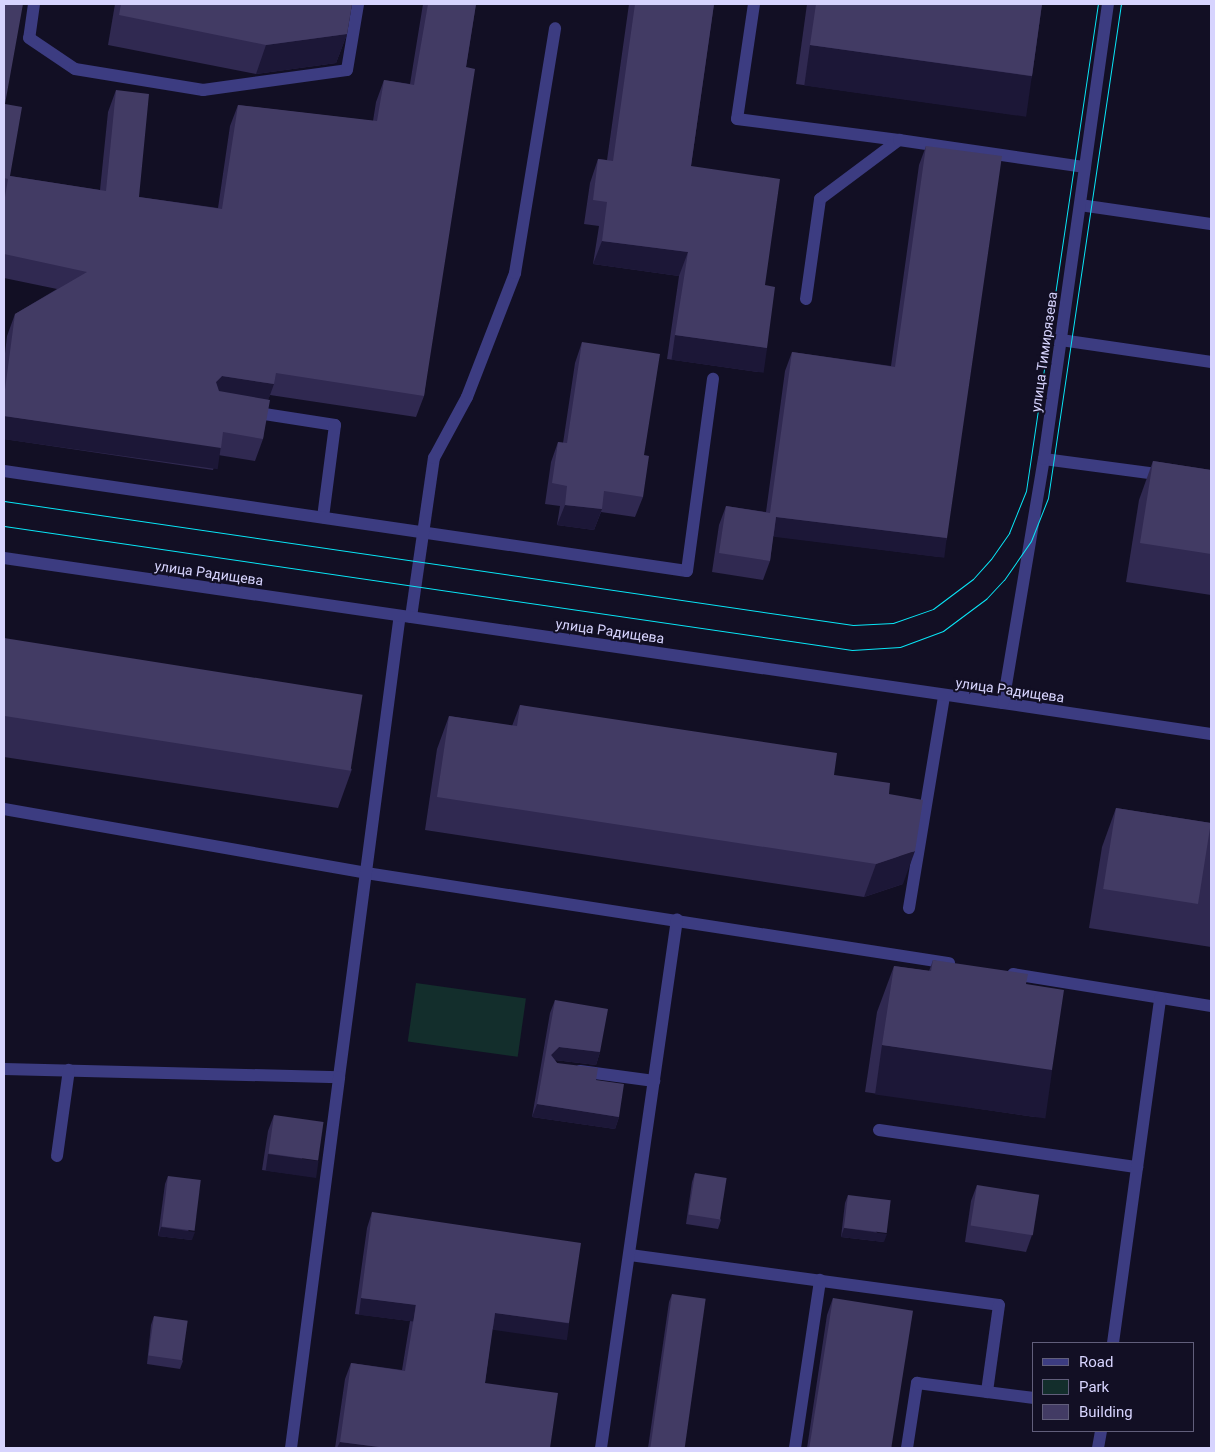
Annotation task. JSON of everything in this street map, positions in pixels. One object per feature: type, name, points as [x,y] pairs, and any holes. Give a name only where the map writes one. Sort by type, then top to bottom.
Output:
[{"type":"street","points":[[34,4],[29,38],[75,69],[203,90],[347,70],[358,4]]},
{"type":"street","points":[[754,4],[737,119],[1085,167]]},
{"type":"street","name":"улица Тимирязева","points":[[1003,703],[1044,459],[1108,4]]},
{"type":"street","points":[[292,1448],[366,873],[405,616],[423,533],[434,458],[467,397],[515,273],[554,28]]},
{"type":"street","points":[[806,300],[820,199],[899,140]]},
{"type":"street","points":[[1080,205],[1211,224]]},
{"type":"street","points":[[1061,340],[1211,362]]},
{"type":"street","points":[[4,471],[687,571],[714,379]]},
{"type":"street","points":[[234,409],[335,425],[323,518]]},
{"type":"street","points":[[1044,459],[1173,477]]},
{"type":"street","name":"улица Радищева","points":[[4,558],[1211,734]]},
{"type":"street","points":[[909,908],[944,696]]},
{"type":"street","points":[[4,809],[366,873],[678,919],[965,966]]},
{"type":"street","points":[[602,1448],[678,919]]},
{"type":"street","points":[[1003,972],[1211,1006]]},
{"type":"street","points":[[1113,1342],[1160,998]]},
{"type":"street","points":[[4,1069],[339,1077]]},
{"type":"street","points":[[563,1069],[654,1082]]},
{"type":"street","points":[[57,1156],[69,1070]]},
{"type":"street","points":[[879,1130],[1137,1166]]},
{"type":"street","points":[[630,1254],[999,1305],[987,1392]]},
{"type":"street","points":[[795,1448],[820,1280]]},
{"type":"street","points":[[907,1448],[917,1383],[1032,1398]]},
{"type":"street","points":[[1098,1448],[1100,1432]]},
{"type":"green space","points":[[416,983],[526,998],[518,1057],[408,1041]]},
{"type":"building","points":[[4,4],[23,4],[5,104],[22,107],[10,176],[106,191],[116,90],[149,94],[139,197],[222,209],[238,105],[377,121],[384,80],[414,85],[428,4],[476,4],[466,67],[475,69],[424,396],[276,373],[274,384],[222,376],[216,382],[219,391],[270,400],[263,439],[223,432],[221,448],[4,416],[4,397],[15,314],[87,272],[4,254],[4,203],[8,179],[4,178]]},
{"type":"building","points":[[121,4],[352,4],[347,34],[266,45],[119,15]]},
{"type":"building","points":[[635,4],[714,4],[691,166],[780,179],[765,285],[775,287],[767,348],[675,335],[688,252],[602,241],[607,202],[593,200],[598,159],[613,161]]},
{"type":"building","points":[[816,4],[1042,4],[1032,76],[810,45]]},
{"type":"building","points":[[926,146],[1002,156],[947,538],[776,517],[770,561],[719,553],[726,506],[770,513],[792,352],[895,367]]},
{"type":"building","points":[[582,342],[660,354],[644,455],[649,456],[643,497],[604,491],[602,509],[565,505],[567,486],[552,483],[558,442],[567,443]]},
{"type":"building","points":[[1153,461],[1211,470],[1211,554],[1140,543]]},
{"type":"building","points":[[4,638],[363,695],[350,771],[4,716]]},
{"type":"building","points":[[520,705],[837,753],[834,775],[890,783],[889,794],[923,800],[915,851],[876,864],[437,797],[449,716],[517,726]]},
{"type":"building","points":[[1116,808],[1211,823],[1198,904],[1103,889]]},
{"type":"building","points":[[933,960],[1028,974],[1026,984],[1064,990],[1052,1070],[882,1045],[894,966],[931,971]]},
{"type":"building","points":[[555,1000],[608,1009],[600,1052],[559,1047],[551,1055],[557,1063],[598,1068],[596,1080],[624,1084],[619,1117],[537,1104]]},
{"type":"building","points":[[274,1115],[324,1122],[318,1161],[269,1154]]},
{"type":"building","points":[[695,1173],[727,1178],[720,1219],[688,1214]]},
{"type":"building","points":[[168,1176],[201,1180],[195,1231],[162,1227]]},
{"type":"building","points":[[977,1185],[1039,1195],[1033,1235],[971,1225]]},
{"type":"building","points":[[848,1195],[891,1200],[887,1233],[844,1228]]},
{"type":"building","points":[[372,1212],[581,1243],[569,1323],[495,1313],[485,1383],[558,1393],[550,1448],[387,1448],[340,1442],[351,1363],[405,1371],[416,1305],[361,1298]]},
{"type":"building","points":[[672,1294],[706,1299],[685,1448],[650,1448]]},
{"type":"building","points":[[833,1298],[913,1311],[891,1448],[809,1448]]},
{"type":"building","points":[[154,1316],[188,1321],[182,1360],[148,1356]]},
{"type":"tram line","points":[[4,501],[853,625],[893,623],[933,609],[973,579],[991,559],[1009,533],[1026,491],[1098,4]]},
{"type":"tram line","points":[[4,526],[852,650],[900,647],[943,631],[986,599],[1004,580],[1031,541],[1048,498],[1121,4]]}]
